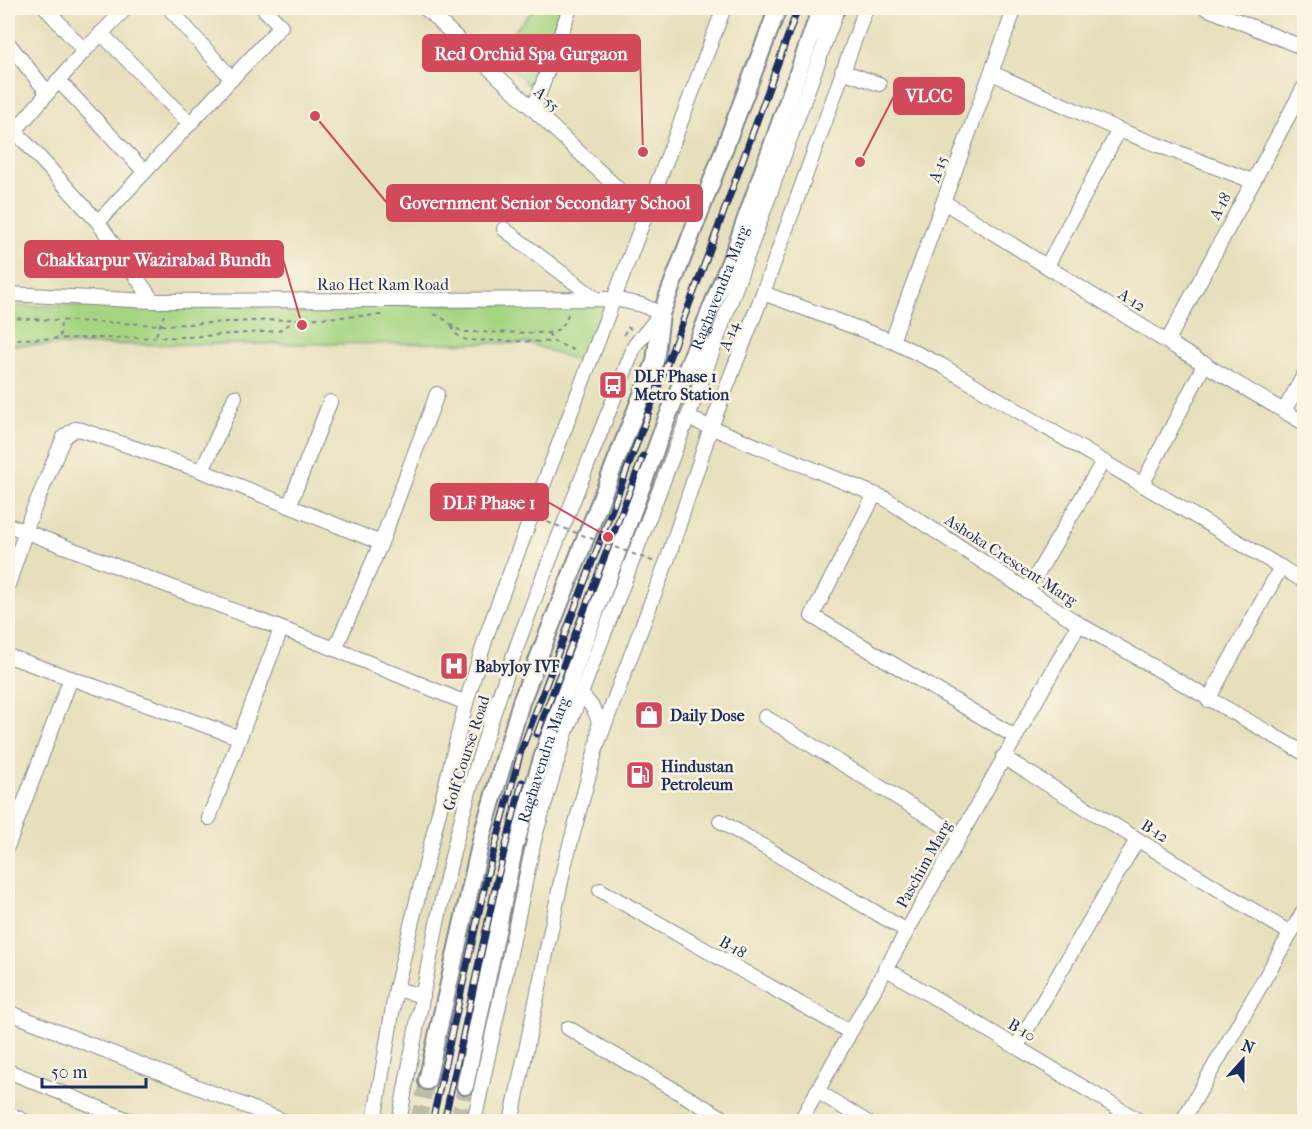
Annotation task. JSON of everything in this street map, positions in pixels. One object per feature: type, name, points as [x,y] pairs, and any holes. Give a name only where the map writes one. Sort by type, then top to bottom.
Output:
[{"type":"main road","points":[[427,1081],[483,832],[521,702],[655,362],[662,314],[778,8]]},
{"type":"main road","name":"Raghavendra Marg","points":[[465,1086],[515,845],[547,743],[737,244],[821,8]]},
{"type":"main road","points":[[807,48],[837,8]]},
{"type":"street","points":[[46,8],[84,51]]},
{"type":"street","points":[[169,8],[232,79]]},
{"type":"street","points":[[98,222],[280,26],[263,8]]},
{"type":"street","name":"A-55","points":[[425,8],[645,214]]},
{"type":"street","points":[[534,108],[570,8]]},
{"type":"street","points":[[374,1122],[396,989],[466,703],[512,562],[724,8]]},
{"type":"street","points":[[474,1122],[535,836],[566,735],[688,418],[837,8]]},
{"type":"street","name":"A-14","points":[[597,745],[668,558],[711,427],[763,293],[866,8]]},
{"type":"street","name":"A-15","points":[[892,341],[1015,8]]},
{"type":"street","points":[[1206,8],[1305,48]]},
{"type":"street","points":[[122,9],[10,131],[98,222],[153,301]]},
{"type":"street","points":[[101,33],[190,124]]},
{"type":"street","points":[[8,43],[47,92]]},
{"type":"street","points":[[842,71],[879,84]]},
{"type":"street","points":[[992,73],[1119,130],[1252,181]]},
{"type":"street","points":[[58,80],[145,172]]},
{"type":"street","name":"A-18","points":[[1167,342],[1252,181],[1305,87]]},
{"type":"street","points":[[1047,266],[1119,130]]},
{"type":"street","name":"A-12","points":[[944,202],[1167,342],[1305,423]]},
{"type":"street","points":[[504,229],[596,299]]},
{"type":"street","points":[[763,293],[892,341],[995,395],[1102,462],[1305,580]]},
{"type":"street","name":"Rao Het Ram Road","points":[[8,294],[153,301],[614,299],[642,305],[662,314]]},
{"type":"street","name":"Golf Course Road","points":[[399,1122],[458,832],[517,650],[635,345],[662,314]]},
{"type":"street","points":[[701,334],[704,375]]},
{"type":"street","points":[[1142,485],[1205,363]]},
{"type":"street","points":[[1284,411],[1305,375]]},
{"type":"street","points":[[335,649],[381,543],[437,394]]},
{"type":"street","points":[[202,471],[235,397]]},
{"type":"street","points":[[289,506],[330,402]]},
{"type":"street","name":"Ashoka Crescent Marg","points":[[688,418],[874,494],[931,527],[1079,624],[1208,700],[1305,753]]},
{"type":"street","points":[[8,585],[26,532],[64,438],[75,429],[202,471],[381,543]]},
{"type":"street","points":[[1028,591],[1102,462]]},
{"type":"street","points":[[874,494],[812,616],[1014,736]]},
{"type":"street","points":[[8,525],[335,649],[466,703]]},
{"type":"street","points":[[1208,700],[1281,567]]},
{"type":"street","name":"Paschim Marg","points":[[800,1122],[1014,736],[1079,624]]},
{"type":"street","points":[[208,818],[281,629]]},
{"type":"street","points":[[8,656],[238,737]]},
{"type":"street","points":[[8,845],[71,678]]},
{"type":"street","points":[[511,1122],[564,867],[597,745],[600,725],[596,710],[582,694]]},
{"type":"street","points":[[765,717],[959,835]]},
{"type":"street","name":"B-12","points":[[1003,757],[1290,933]]},
{"type":"street","points":[[720,821],[907,931]]},
{"type":"street","points":[[1017,1046],[1137,840]]},
{"type":"street","name":"B-18","points":[[600,890],[850,1032]]},
{"type":"street","points":[[1182,1122],[1305,909]]},
{"type":"street","name":"B-10","points":[[885,968],[1141,1122]]},
{"type":"street","points":[[396,989],[423,996]]},
{"type":"street","points":[[8,1012],[286,1122]]},
{"type":"street","points":[[568,1028],[730,1122]]},
{"type":"street","points":[[8,1071],[127,1120]]},
{"type":"street","points":[[817,1091],[867,1122]]},
{"type":"street","points":[[8,1114],[27,1122]]},
{"type":"path","points":[[426,312],[442,316],[452,326],[464,332],[548,333],[559,331],[565,325],[570,299]]},
{"type":"path","points":[[8,318],[160,324],[295,321],[391,315]]},
{"type":"path","points":[[60,337],[61,320]]},
{"type":"path","points":[[8,339],[156,337],[278,331],[295,321]]},
{"type":"path","points":[[156,337],[160,324]]},
{"type":"path","points":[[452,326],[454,333],[466,340],[555,342],[591,358]]},
{"type":"path","points":[[622,341],[627,327],[631,329]]},
{"type":"path","points":[[548,333],[555,342]]},
{"type":"path","points":[[539,519],[655,562]]},
{"type":"green space","points":[[535,8],[561,8],[532,88],[495,52]]},
{"type":"green space","points":[[606,304],[578,361],[529,343],[8,345],[8,306]]},
{"type":"tunnel","points":[[418,1122],[427,1081]]},
{"type":"tunnel","points":[[458,1122],[465,1086]]},
{"type":"railway","points":[[432,1122],[487,876],[521,751],[715,236],[798,8]]},
{"type":"railway","points":[[537,734],[643,456]]},
{"type":"railway","points":[[444,1122],[497,880],[522,782]]},
{"type":"place","name":"Government Senior Secondary School","points":[[315,116]]},
{"type":"place","name":"Red Orchid Spa Gurgaon","points":[[643,152]]},
{"type":"place","name":"VLCC","points":[[860,162]]},
{"type":"place","name":"Chakkarpur Wazirabad Bundh","points":[[302,325]]},
{"type":"place","name":"DLF Phase 1 Metro Station","points":[[613,385]]},
{"type":"place","name":"DLF Phase 1","points":[[608,537]]},
{"type":"place","name":"BabyJoy IVF","points":[[454,666]]},
{"type":"place","name":"Daily Dose","points":[[649,715]]},
{"type":"place","name":"Hindustan Petroleum","points":[[640,775]]}]
